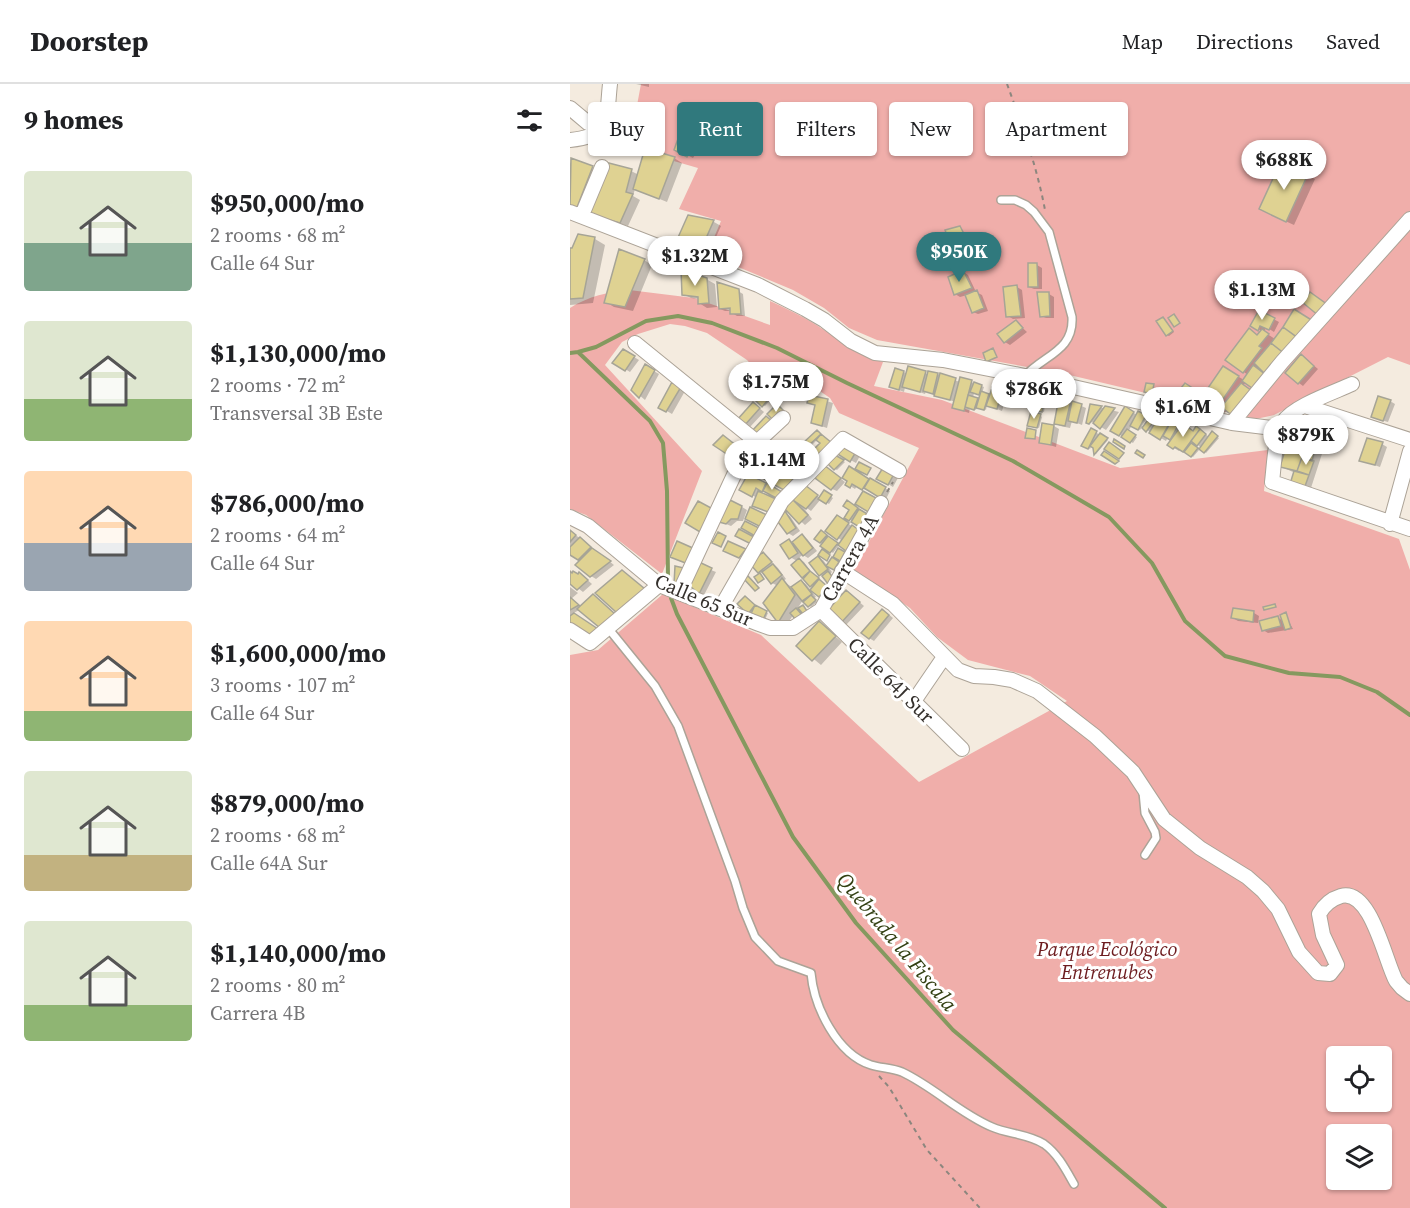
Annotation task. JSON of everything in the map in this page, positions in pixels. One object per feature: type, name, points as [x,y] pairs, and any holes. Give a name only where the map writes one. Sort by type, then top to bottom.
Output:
[{"type":"street","points":[[608,102],[610,84]]},
{"type":"street","points":[[570,108],[588,123]]},
{"type":"street","points":[[570,140],[588,135]]},
{"type":"street","points":[[602,167],[576,214],[758,285],[814,314],[851,341],[875,353],[943,360],[1025,376],[1232,423],[1280,429]]},
{"type":"street","points":[[1232,423],[1282,362],[1410,219]]},
{"type":"street","points":[[635,343],[757,442]]},
{"type":"street","points":[[1352,384],[1300,409],[1283,422],[1272,482],[1410,529]]},
{"type":"street","points":[[1300,409],[1410,440]]},
{"type":"street","points":[[679,593],[734,475],[757,442],[783,418]]},
{"type":"street","points":[[720,609],[782,501],[843,439],[899,471]]},
{"type":"street","points":[[1390,524],[1410,451]]},
{"type":"street","name":"Carrera 4A","points":[[785,629],[799,626],[820,610],[881,503]]},
{"type":"street","name":"Calle 65 Sur","points":[[570,517],[588,526],[659,585],[770,628],[785,629]]},
{"type":"street","points":[[842,572],[893,604],[958,670],[974,676],[1012,680],[1038,691],[1095,736],[1133,772],[1164,819],[1200,848],[1246,877],[1263,891],[1278,909],[1299,952],[1310,967],[1318,973],[1330,974],[1337,965],[1323,935],[1319,914],[1335,898],[1346,895],[1354,896],[1361,902],[1373,922],[1396,981],[1410,994]]},
{"type":"street","points":[[570,630],[590,643],[659,585]]},
{"type":"street","name":"Calle 64J Sur","points":[[820,610],[962,749]]},
{"type":"street","points":[[914,701],[944,657]]},
{"type":"lane","points":[[1001,200],[1015,200],[1026,204],[1049,232],[1072,317],[1073,329],[1069,339],[1060,349],[1033,367],[1025,376]]},
{"type":"lane","points":[[608,628],[655,686],[678,726],[735,881],[742,908],[755,937],[778,961],[812,973],[820,1006],[830,1029],[845,1049],[869,1065],[900,1071],[932,1089],[956,1108],[993,1127],[1043,1144],[1060,1161],[1074,1184]]},
{"type":"lane","points":[[1144,790],[1145,813],[1156,838],[1145,855]]},
{"type":"path","points":[[1007,84],[1041,191],[1049,232]]},
{"type":"path","name":"Carrera 4A","points":[[881,503],[899,471]]},
{"type":"path","points":[[869,1065],[889,1087],[927,1150],[980,1208]]},
{"type":"green space","points":[[641,84],[1410,84],[1410,365],[1388,357],[1274,415],[1256,419],[1061,373],[877,340],[849,328],[824,308],[793,290],[707,254],[721,221],[679,209],[698,168],[657,156],[665,156],[665,102],[638,102]]},
{"type":"green space","name":"Parque Ecológico Entrenubes","points":[[629,290],[694,298],[770,325],[770,301],[794,312],[863,354],[883,362],[874,386],[942,400],[1120,468],[1268,450],[1264,491],[1399,539],[1410,570],[1410,1208],[570,1208],[570,655],[598,650],[663,594],[761,635],[919,782],[1067,701],[1030,676],[968,660],[937,637],[910,608],[854,570],[919,448],[839,413],[830,398],[811,385],[794,383],[770,385],[747,360],[707,333],[670,324],[638,334],[622,342],[605,365],[702,471],[662,574],[586,515],[570,509],[570,308],[606,293]]},
{"type":"building","points":[[665,154],[675,157],[659,199],[633,189],[643,156],[665,156]]},
{"type":"building","points":[[571,158],[593,166],[576,210],[570,207]]},
{"type":"building","points":[[1281,161],[1308,174],[1286,222],[1259,209]]},
{"type":"building","points":[[605,162],[632,169],[626,192],[633,194],[620,223],[586,213]]},
{"type":"building","points":[[688,215],[714,220],[700,252],[676,242]]},
{"type":"building","points":[[960,226],[964,234],[949,241],[945,230]]},
{"type":"building","points":[[578,234],[595,237],[583,298],[570,299],[570,248]]},
{"type":"building","points":[[968,235],[970,242],[963,244],[969,261],[957,265],[949,241]]},
{"type":"building","points":[[619,249],[645,259],[625,307],[604,303]]},
{"type":"building","points":[[1028,263],[1037,263],[1038,287],[1028,287]]},
{"type":"building","points":[[681,269],[707,278],[709,303],[698,304],[698,297],[682,295]]},
{"type":"building","points":[[963,270],[972,288],[954,295],[948,277]]},
{"type":"building","points":[[717,282],[739,289],[741,314],[730,314],[730,308],[719,309]]},
{"type":"building","points":[[1017,285],[1021,316],[1006,317],[1003,287]]},
{"type":"building","points":[[977,290],[984,308],[972,313],[965,295]]},
{"type":"building","points":[[1037,292],[1049,292],[1050,316],[1040,317]]},
{"type":"building","points":[[1310,292],[1328,305],[1319,316],[1302,302]]},
{"type":"building","points":[[1294,309],[1313,321],[1298,338],[1283,327]]},
{"type":"building","points":[[1259,310],[1275,318],[1269,330],[1260,326],[1258,331],[1250,326]]},
{"type":"building","points":[[1174,314],[1180,323],[1174,327],[1168,318]]},
{"type":"building","points":[[1163,317],[1173,331],[1166,336],[1156,321]]},
{"type":"building","points":[[1016,320],[1023,328],[1004,343],[997,334]]},
{"type":"building","points":[[1283,327],[1298,338],[1285,354],[1271,343]]},
{"type":"building","points":[[1249,328],[1257,335],[1262,329],[1269,334],[1259,346],[1262,348],[1243,373],[1225,360]]},
{"type":"building","points":[[1271,343],[1285,354],[1266,375],[1254,363]]},
{"type":"building","points":[[993,348],[997,357],[986,362],[983,353]]},
{"type":"building","points":[[623,349],[635,356],[625,371],[612,363]]},
{"type":"building","points":[[1301,354],[1314,366],[1298,384],[1285,373]]},
{"type":"building","points":[[645,364],[655,370],[639,398],[631,390]]},
{"type":"building","points":[[1253,365],[1266,375],[1255,390],[1242,381]]},
{"type":"building","points":[[908,366],[926,371],[920,392],[902,387]]},
{"type":"building","points":[[1223,366],[1239,376],[1212,415],[1197,404]]},
{"type":"building","points":[[895,368],[904,371],[899,390],[889,387]]},
{"type":"building","points":[[928,371],[938,373],[933,394],[923,391]]},
{"type":"building","points":[[940,373],[956,378],[950,400],[934,396]]},
{"type":"building","points":[[960,377],[972,380],[964,411],[952,408]]},
{"type":"building","points":[[672,382],[681,387],[666,412],[658,408]]},
{"type":"building","points":[[974,382],[982,385],[979,395],[970,392]]},
{"type":"building","points":[[1146,383],[1154,384],[1152,394],[1144,392]]},
{"type":"building","points":[[1185,383],[1200,393],[1192,404],[1177,393]]},
{"type":"building","points":[[1241,383],[1252,391],[1233,416],[1221,407]]},
{"type":"building","points":[[993,385],[1003,388],[997,409],[986,406]]},
{"type":"building","points":[[766,388],[773,394],[762,407],[755,400]]},
{"type":"building","points":[[981,391],[989,394],[984,410],[976,408]]},
{"type":"building","points":[[1035,393],[1045,395],[1042,412],[1033,410]]},
{"type":"building","points":[[809,395],[828,399],[822,426],[811,423],[815,405],[807,403]]},
{"type":"building","points":[[968,395],[978,398],[974,410],[965,407]]},
{"type":"building","points":[[1378,396],[1391,400],[1383,421],[1371,417]]},
{"type":"building","points":[[1059,397],[1071,400],[1065,426],[1054,424]]},
{"type":"building","points":[[1072,401],[1082,404],[1077,423],[1068,421]]},
{"type":"building","points":[[753,402],[760,408],[744,426],[737,420]]},
{"type":"building","points":[[777,404],[785,412],[775,422],[767,414]]},
{"type":"building","points":[[1090,404],[1102,406],[1089,424],[1086,423]]},
{"type":"building","points":[[1105,406],[1115,408],[1100,429],[1093,423]]},
{"type":"building","points":[[1125,406],[1134,412],[1119,436],[1110,431]]},
{"type":"building","points":[[1031,411],[1041,414],[1037,428],[1027,426]]},
{"type":"building","points":[[1138,411],[1146,415],[1138,430],[1130,426]]},
{"type":"building","points":[[1152,414],[1157,417],[1146,432],[1142,428]]},
{"type":"building","points":[[1160,414],[1171,421],[1160,440],[1149,433]]},
{"type":"building","points":[[766,416],[773,422],[758,438],[751,432]]},
{"type":"building","points":[[1302,417],[1322,423],[1312,461],[1302,457],[1297,471],[1280,467],[1290,433]]},
{"type":"building","points":[[1173,418],[1180,422],[1170,440],[1163,436]]},
{"type":"building","points":[[1042,423],[1054,425],[1051,445],[1039,443]]},
{"type":"building","points":[[1183,423],[1193,431],[1196,426],[1200,429],[1183,452],[1167,445]]},
{"type":"building","points":[[1027,428],[1036,430],[1035,439],[1025,438]]},
{"type":"building","points":[[1091,428],[1097,431],[1088,449],[1081,446]]},
{"type":"building","points":[[1127,429],[1136,435],[1130,443],[1121,437]]},
{"type":"building","points":[[1200,429],[1206,434],[1197,446],[1191,441]]},
{"type":"building","points":[[817,430],[821,434],[807,447],[803,443]]},
{"type":"building","points":[[1212,431],[1218,436],[1204,453],[1199,449]]},
{"type":"building","points":[[1100,433],[1108,438],[1094,455],[1093,448],[1090,446]]},
{"type":"building","points":[[821,434],[832,443],[817,459],[810,453],[820,443],[816,440]]},
{"type":"building","points":[[723,435],[742,450],[737,461],[713,445]]},
{"type":"building","points":[[1367,438],[1383,442],[1375,465],[1359,461]]},
{"type":"building","points":[[1114,439],[1125,446],[1124,449],[1113,442]]},
{"type":"building","points":[[842,441],[857,450],[850,462],[836,453]]},
{"type":"building","points":[[1109,442],[1124,453],[1119,459],[1104,449]]},
{"type":"building","points":[[1191,443],[1198,448],[1191,457],[1184,452]]},
{"type":"building","points":[[763,450],[778,464],[766,480],[748,471]]},
{"type":"building","points":[[1137,450],[1145,455],[1143,458],[1135,453]]},
{"type":"building","points":[[1104,451],[1119,461],[1115,464],[1101,455]]},
{"type":"building","points":[[803,454],[810,461],[794,478],[786,471]]},
{"type":"building","points":[[835,455],[844,460],[834,470],[826,462]]},
{"type":"building","points":[[1302,457],[1314,461],[1309,475],[1297,471]]},
{"type":"building","points":[[859,462],[871,468],[867,475],[855,469]]},
{"type":"building","points":[[779,465],[794,478],[784,490],[767,481]]},
{"type":"building","points":[[824,465],[841,478],[831,490],[815,478]]},
{"type":"building","points":[[849,466],[869,479],[862,490],[852,484],[850,488],[845,485],[847,481],[842,478]]},
{"type":"building","points":[[884,466],[895,472],[888,485],[876,479]]},
{"type":"building","points":[[1294,471],[1309,475],[1304,489],[1290,484]]},
{"type":"building","points":[[748,474],[766,483],[762,492],[756,488],[752,497],[739,490]]},
{"type":"building","points":[[870,478],[886,487],[880,498],[864,488]]},
{"type":"building","points":[[767,483],[782,492],[778,499],[763,491]]},
{"type":"building","points":[[805,485],[818,495],[806,509],[793,500]]},
{"type":"building","points":[[824,490],[832,495],[826,504],[818,499]]},
{"type":"building","points":[[758,491],[776,499],[771,513],[752,506]]},
{"type":"building","points":[[863,491],[878,499],[870,513],[855,504]]},
{"type":"building","points":[[730,500],[742,506],[738,519],[731,519],[726,524],[719,522]]},
{"type":"building","points":[[793,500],[808,515],[799,524],[784,508]]},
{"type":"building","points":[[847,500],[858,508],[849,521],[844,518],[849,510],[843,506]]},
{"type":"building","points":[[698,501],[713,509],[700,532],[685,523]]},
{"type":"building","points":[[750,507],[767,515],[761,527],[745,519]]},
{"type":"building","points":[[859,509],[869,515],[861,528],[851,522]]},
{"type":"building","points":[[785,511],[796,528],[787,534],[778,522]]},
{"type":"building","points":[[837,515],[849,523],[837,540],[825,531]]},
{"type":"building","points":[[745,521],[759,528],[755,536],[741,528]]},
{"type":"building","points":[[852,525],[860,531],[846,551],[838,545]]},
{"type":"building","points":[[739,529],[754,537],[751,544],[735,536]]},
{"type":"building","points":[[570,530],[576,535],[570,542]]},
{"type":"building","points":[[821,530],[827,535],[820,543],[814,539]]},
{"type":"building","points":[[718,532],[726,536],[721,547],[712,543]]},
{"type":"building","points":[[802,534],[813,548],[803,556],[792,542]]},
{"type":"building","points":[[828,536],[838,543],[830,553],[820,546]]},
{"type":"building","points":[[580,537],[591,547],[578,560],[570,555],[570,547]]},
{"type":"building","points":[[789,539],[798,553],[789,559],[780,545]]},
{"type":"building","points":[[677,541],[695,549],[688,564],[670,557]]},
{"type":"building","points":[[728,541],[746,549],[739,558],[723,551]]},
{"type":"building","points":[[592,548],[611,561],[590,577],[575,565]]},
{"type":"building","points":[[838,548],[845,552],[840,561],[833,557]]},
{"type":"building","points":[[822,549],[830,555],[827,561],[818,555]]},
{"type":"building","points":[[763,552],[772,562],[758,573],[750,564]]},
{"type":"building","points":[[818,556],[828,569],[819,576],[809,563]]},
{"type":"building","points":[[832,557],[839,562],[834,570],[826,566]]},
{"type":"building","points":[[799,558],[810,571],[802,578],[791,565]]},
{"type":"building","points":[[699,562],[712,568],[699,594],[690,586]]},
{"type":"building","points":[[773,564],[782,575],[771,584],[762,572]]},
{"type":"building","points":[[675,566],[684,568],[682,582],[674,584]]},
{"type":"building","points":[[622,570],[645,589],[617,613],[595,593]]},
{"type":"building","points":[[570,571],[578,574],[579,572],[588,580],[577,590],[570,584]]},
{"type":"building","points":[[810,571],[819,578],[810,587],[803,579]]},
{"type":"building","points":[[828,571],[834,579],[828,584],[822,576]]},
{"type":"building","points":[[760,573],[764,579],[758,583],[754,577]]},
{"type":"building","points":[[748,576],[759,588],[755,591],[744,579]]},
{"type":"building","points":[[782,578],[795,595],[778,623],[763,603]]},
{"type":"building","points":[[819,579],[828,587],[819,597],[810,590]]},
{"type":"building","points":[[801,580],[812,594],[802,601],[791,587]]},
{"type":"building","points":[[846,590],[860,602],[840,624],[826,612]]},
{"type":"building","points":[[593,594],[615,614],[600,628],[577,609]]},
{"type":"building","points":[[811,595],[816,600],[808,607],[803,602]]},
{"type":"building","points":[[745,596],[755,605],[748,614],[737,604]]},
{"type":"building","points":[[570,597],[579,605],[570,610]]},
{"type":"building","points":[[1275,604],[1276,607],[1264,610],[1263,607]]},
{"type":"building","points":[[755,605],[767,611],[762,622],[750,616]]},
{"type":"building","points":[[803,605],[807,611],[803,614],[798,608]]},
{"type":"building","points":[[796,608],[802,615],[796,620],[790,613]]},
{"type":"building","points":[[1233,608],[1254,611],[1253,622],[1231,618]]},
{"type":"building","points":[[882,609],[889,615],[869,639],[861,633]]},
{"type":"building","points":[[1286,612],[1291,628],[1285,630],[1280,615]]},
{"type":"building","points":[[574,613],[598,629],[587,638],[570,627],[570,616]]},
{"type":"building","points":[[1278,616],[1281,626],[1262,631],[1259,621]]},
{"type":"building","points":[[819,621],[836,636],[812,661],[796,646]]},
{"type":"waterway","points":[[570,353],[596,347],[646,321],[678,316],[712,323],[777,348],[1013,461],[1109,517],[1152,563],[1185,621],[1225,656],[1289,673],[1340,677],[1377,692],[1410,715]]},
{"type":"waterway","name":"Quebrada la Fiscala","points":[[578,352],[650,421],[663,443],[667,491],[668,579]]},
{"type":"waterway","name":"Quebrada la Fiscala","points":[[671,598],[677,614],[793,837],[856,923],[953,1030],[1165,1208]]}]
